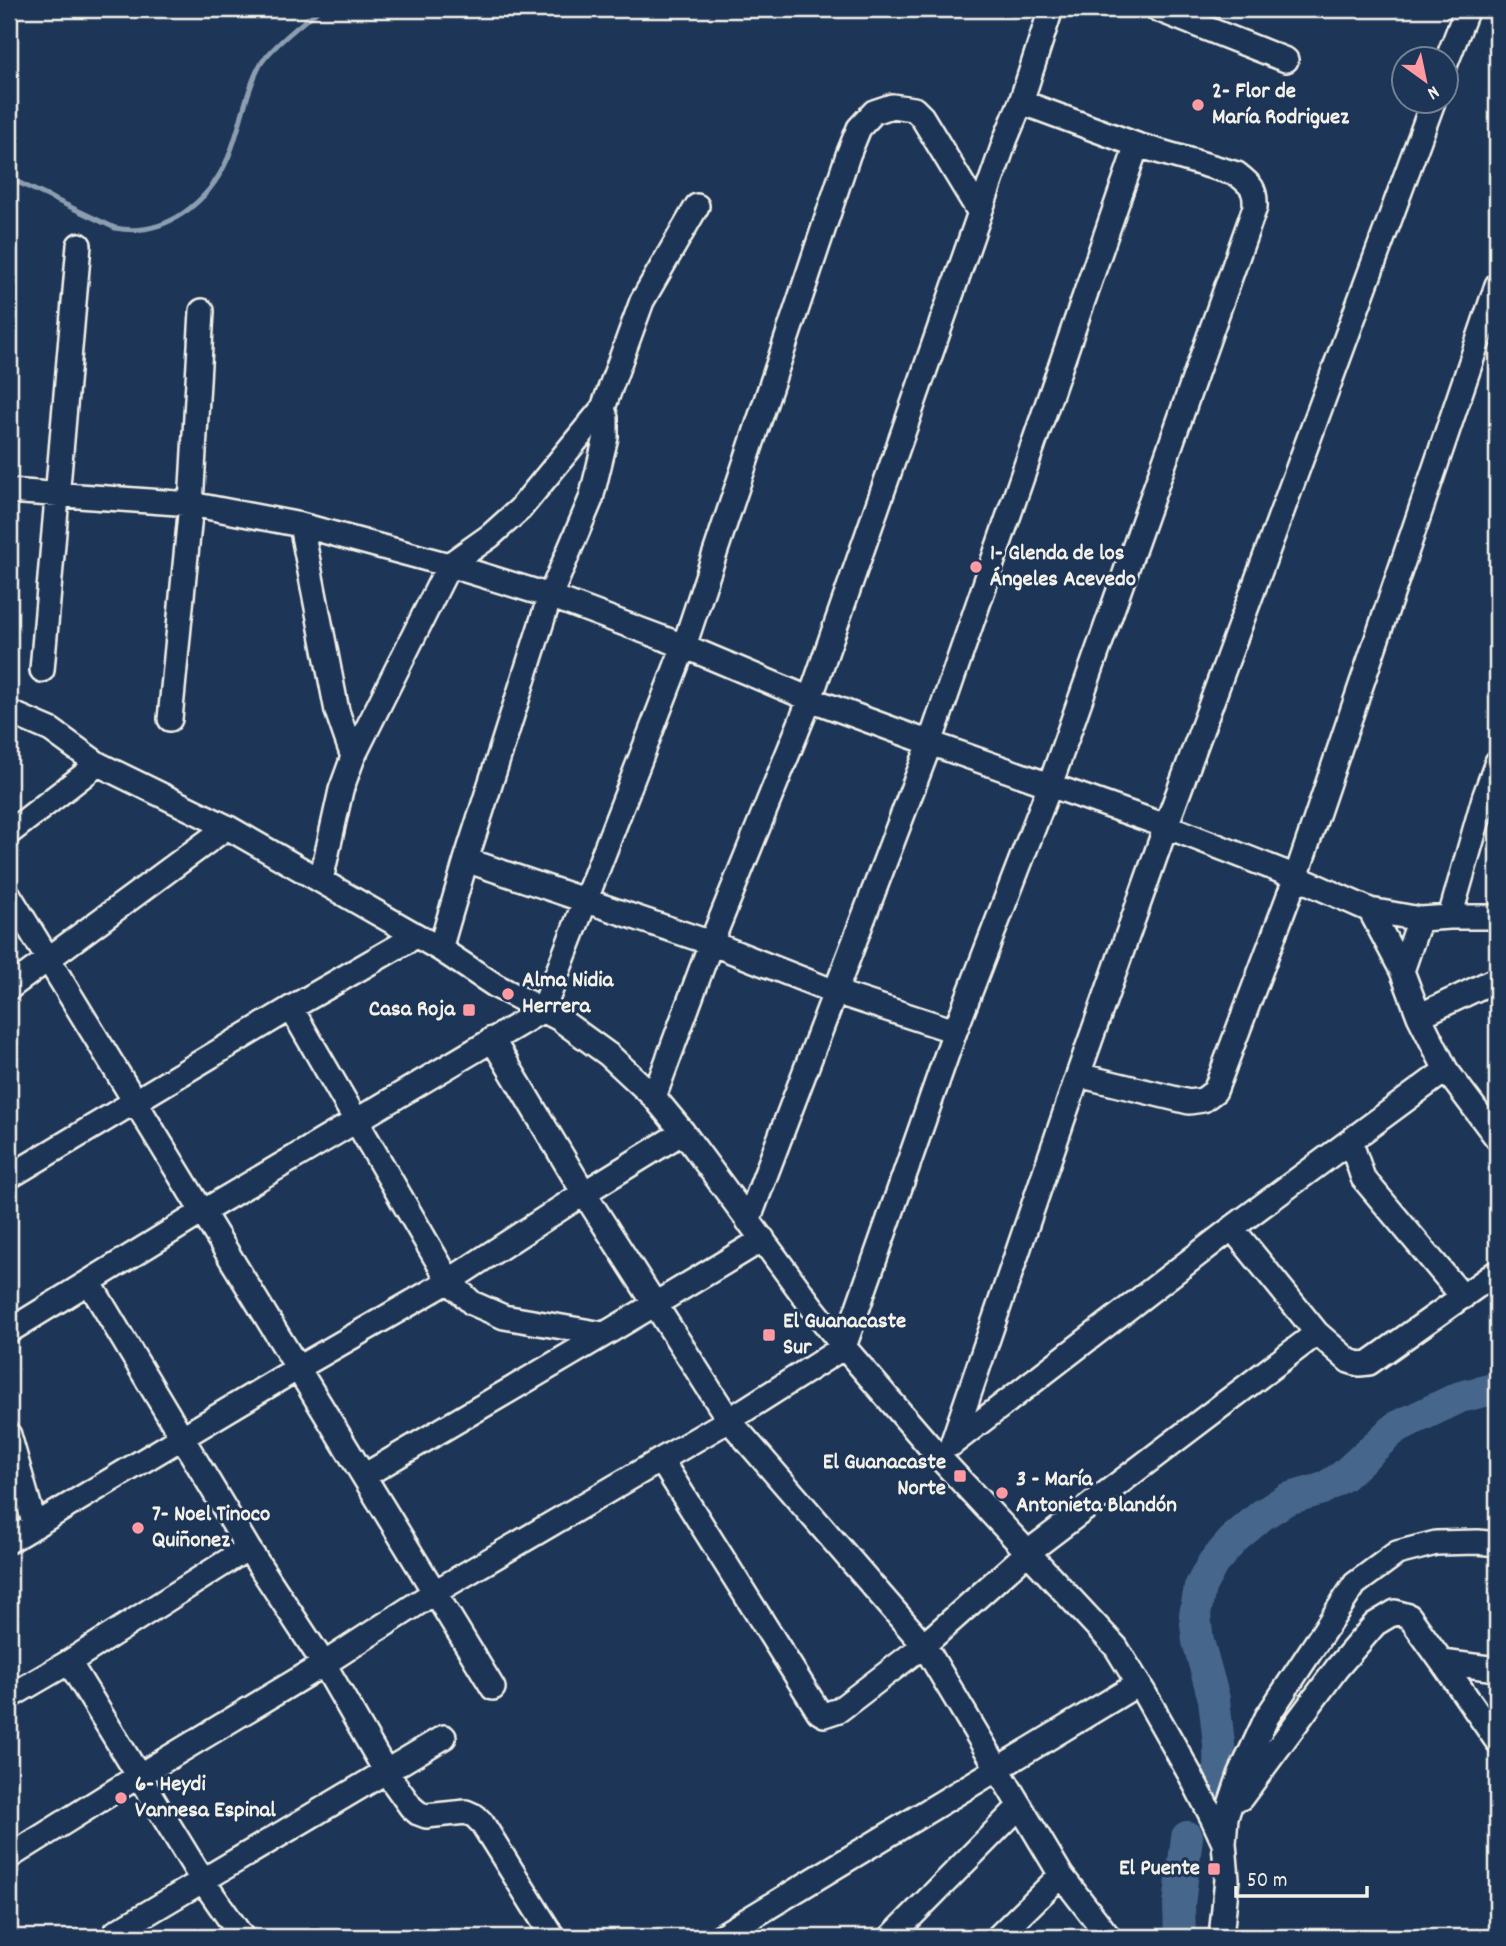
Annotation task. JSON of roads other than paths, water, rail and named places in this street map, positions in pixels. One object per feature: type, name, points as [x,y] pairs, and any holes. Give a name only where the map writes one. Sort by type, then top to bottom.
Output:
[{"type":"street","points":[[654,1097],[711,943],[810,699],[992,177],[1021,102],[1051,9]]},
{"type":"street","points":[[1157,9],[1286,60]]},
{"type":"street","points":[[1453,46],[1466,9]]},
{"type":"street","points":[[9,1857],[324,1664],[435,1592],[729,1420],[844,1347],[955,1031],[1050,785],[1255,207],[1255,193],[1248,182],[1237,174],[1137,145],[1021,102]]},
{"type":"street","points":[[9,1331],[355,1120],[543,1010],[684,646],[859,128],[874,112],[892,106],[914,109],[922,117],[980,212]]},
{"type":"street","points":[[945,1449],[1166,826],[1428,116]]},
{"type":"street","points":[[364,1476],[656,1305],[756,1230],[835,992],[930,743],[1137,145]]},
{"type":"street","points":[[957,174],[992,177]]},
{"type":"street","points":[[321,880],[341,790],[353,757],[449,565],[491,536],[520,509],[603,408],[642,301],[697,206]]},
{"type":"street","points":[[42,670],[79,245]]},
{"type":"street","points":[[1078,1075],[1189,1102],[1203,1100],[1215,1091],[1296,877],[1497,285]]},
{"type":"street","points":[[170,719],[191,504],[202,311]]},
{"type":"street","points":[[440,949],[550,596],[591,499],[606,437],[603,408]]},
{"type":"street","points":[[9,491],[191,504],[301,525],[449,565],[550,596],[684,646],[810,699],[1166,826],[1296,877],[1370,910],[1420,919],[1497,917]]},
{"type":"street","points":[[301,525],[337,711],[353,757]]},
{"type":"street","points":[[9,712],[51,730],[98,764],[227,827],[321,880],[440,949],[496,986],[543,1010],[609,1055],[654,1097],[683,1132],[844,1347],[945,1449],[1027,1553],[1116,1647],[1196,1787],[1224,1843]]},
{"type":"street","points":[[1450,917],[1497,762]]},
{"type":"street","points":[[9,833],[98,764]]},
{"type":"street","points":[[9,988],[227,827]]},
{"type":"street","points":[[466,860],[711,943],[835,992],[955,1031]]},
{"type":"street","points":[[9,895],[493,1688]]},
{"type":"street","points":[[1370,910],[1402,971],[1419,1016],[1447,1070],[1497,1138]]},
{"type":"street","points":[[1402,971],[1420,919]]},
{"type":"street","points":[[9,1177],[290,1008],[416,936]]},
{"type":"street","points":[[1419,1016],[1497,979]]},
{"type":"street","points":[[290,1008],[449,1281],[472,1303],[505,1317],[603,1334]]},
{"type":"street","points":[[492,1039],[584,1194],[729,1420],[924,1645],[1061,1875],[1109,1937]]},
{"type":"street","points":[[945,1449],[1232,1228],[1447,1070]]},
{"type":"street","points":[[9,1541],[449,1281],[683,1132]]},
{"type":"street","points":[[1350,1143],[1363,1178],[1463,1297]]},
{"type":"street","points":[[1321,1163],[1363,1178]]},
{"type":"street","points":[[1232,1228],[1317,1333],[1349,1361],[1359,1364],[1368,1363],[1497,1272]]},
{"type":"street","points":[[89,1282],[248,1548],[324,1664],[386,1772],[418,1813],[426,1816],[466,1812],[475,1816],[554,1937]]},
{"type":"street","points":[[661,1460],[819,1712],[824,1715],[839,1710],[924,1645],[1027,1553],[1317,1333]]},
{"type":"street","points":[[9,1435],[35,1526]]},
{"type":"street","points":[[1221,1937],[1227,1879],[1224,1843],[1226,1817],[1240,1775],[1267,1717],[1355,1584],[1397,1553],[1436,1543],[1497,1544]]},
{"type":"street","points":[[9,1697],[248,1548]]},
{"type":"street","points":[[1226,1817],[1337,1668],[1375,1624],[1395,1612],[1409,1616],[1497,1741]]},
{"type":"street","points":[[69,1662],[203,1881],[242,1937]]},
{"type":"street","points":[[1442,1662],[1497,1669]]},
{"type":"street","points":[[719,1937],[1139,1684]]},
{"type":"street","points":[[116,1932],[444,1737]]},
{"type":"street","points":[[891,1937],[1020,1806]]},
{"type":"street","points":[[998,1937],[1061,1875]]},
{"type":"waterway","points":[[9,178],[115,228],[133,230],[168,222],[197,202],[220,174],[263,60],[287,36],[321,9]]},
{"type":"waterway","points":[[1220,1800],[1219,1744],[1214,1699],[1198,1641],[1195,1615],[1200,1587],[1213,1563],[1235,1538],[1262,1515],[1287,1499],[1322,1489],[1343,1476],[1395,1428],[1460,1397],[1497,1388]]},
{"type":"waterway","points":[[1180,1937],[1179,1905],[1187,1837]]},
{"type":"place","name":"2- Flor de María Rodriguez","points":[[1198,105]]},
{"type":"place","name":"1- Glenda de los Ángeles Acevedo","points":[[976,567]]},
{"type":"place","name":"Alma Nidia Herrera","points":[[508,994]]},
{"type":"place","name":"Casa Roja","points":[[469,1010]]},
{"type":"place","name":"El Guanacaste Sur","points":[[769,1335]]},
{"type":"place","name":"El Guanacaste Norte","points":[[960,1476]]},
{"type":"place","name":"3 - María Antonieta Blandón","points":[[1002,1493]]},
{"type":"place","name":"7- Noel Tinoco Quiñonez","points":[[138,1528]]},
{"type":"place","name":"6- Heydi Vannesa Espinal","points":[[121,1798]]},
{"type":"place","name":"El Puente","points":[[1214,1869]]}]
